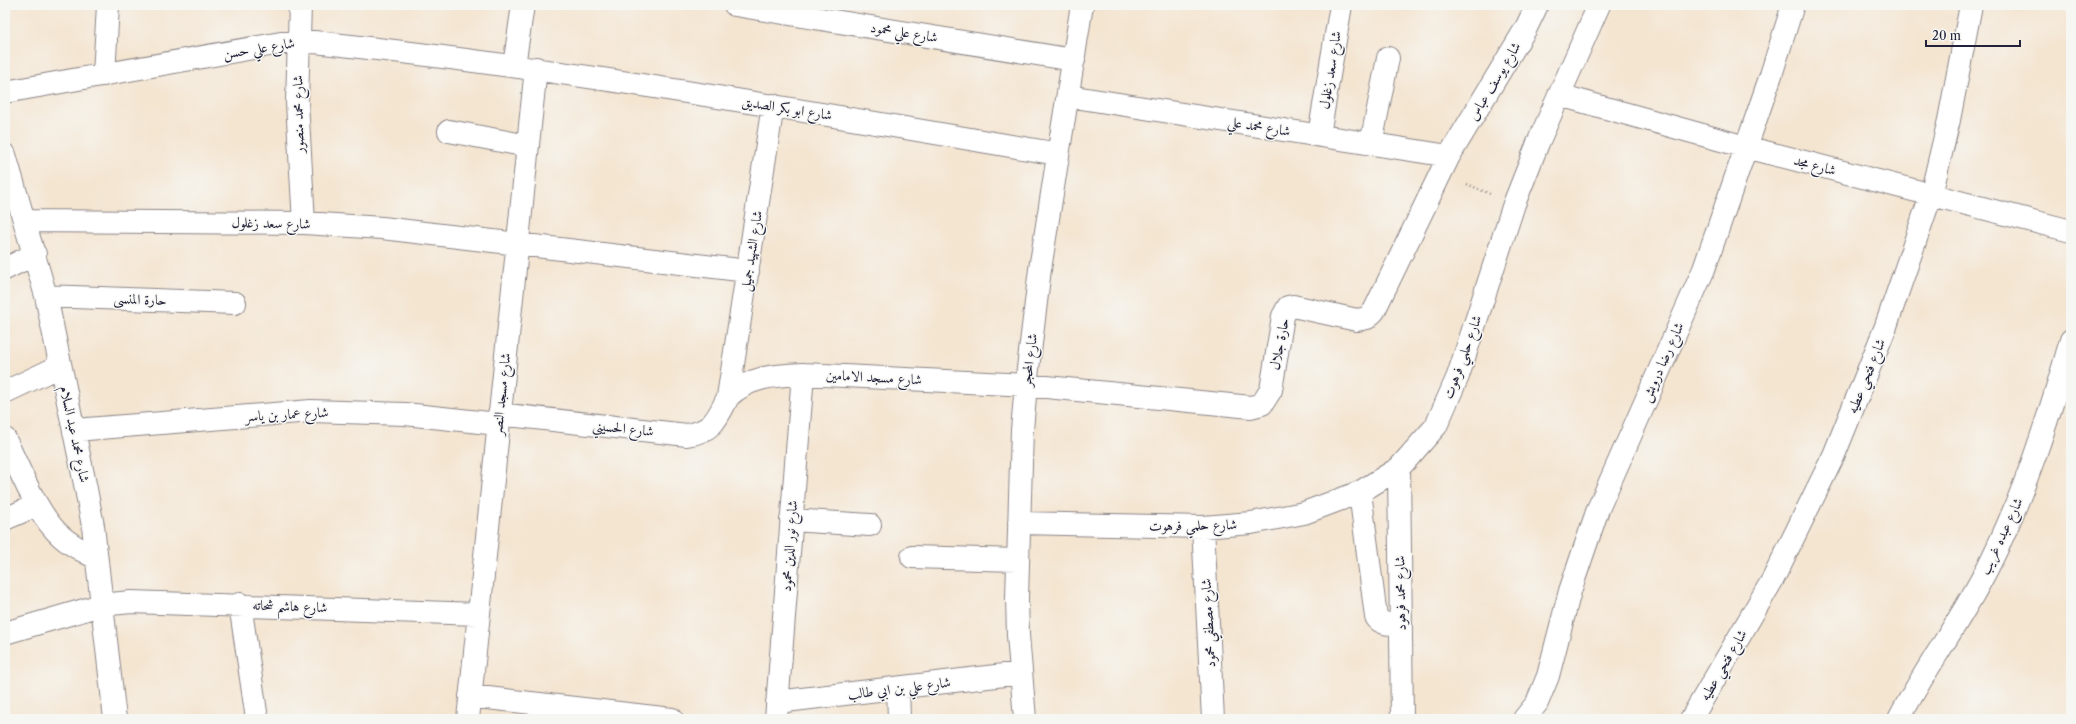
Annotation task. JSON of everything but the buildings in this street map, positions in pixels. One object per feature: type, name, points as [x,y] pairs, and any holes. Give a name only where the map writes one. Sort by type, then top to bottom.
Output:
[{"type":"street","points":[[104,75],[108,5]]},
{"type":"street","name":"شارع محمد منصور","points":[[300,5],[298,41],[298,125],[304,223]]},
{"type":"street","points":[[514,66],[523,5]]},
{"type":"street","name":"شارع علي محمود","points":[[735,5],[762,7],[1074,60]]},
{"type":"street","name":"شارع المحجر","points":[[1025,719],[1018,636],[1017,560],[1026,385],[1040,269],[1082,5]]},
{"type":"street","name":"شارع سعد زغلول","points":[[1319,135],[1341,5]]},
{"type":"street","name":"شارع يوسف عباس","points":[[1449,156],[1526,28],[1537,5]]},
{"type":"street","name":"شارع حلمي فرهوت","points":[[1019,523],[1203,527],[1251,523],[1304,513],[1360,492],[1399,468],[1436,426],[1458,376],[1514,204],[1559,95],[1599,5]]},
{"type":"street","name":"شارع رضا درويش","points":[[1526,718],[1537,703],[1548,676],[1570,591],[1598,509],[1704,269],[1793,5]]},
{"type":"street","name":"شارع فتحي عطيه","points":[[1691,719],[1773,579],[1834,455],[1886,326],[1912,257],[1931,195],[1949,120],[1971,5]]},
{"type":"street","name":"شارع علي حسن","points":[[5,92],[298,41],[321,42],[514,66]]},
{"type":"street","points":[[1371,144],[1388,58]]},
{"type":"street","name":"شارع ابو بكر الصديق","points":[[514,66],[536,68],[773,105],[1058,154]]},
{"type":"street","name":"شارع مسجد النصر","points":[[468,719],[536,68]]},
{"type":"street","name":"شارع مجد","points":[[1559,95],[1746,147],[2071,231]]},
{"type":"street","name":"شارع محمد علي","points":[[1068,96],[1449,156]]},
{"type":"street","name":"شارع الشهيد جميل","points":[[728,397],[773,105]]},
{"type":"street","points":[[449,131],[528,146]]},
{"type":"street","name":"شارع محمد عبد السلام","points":[[5,155],[46,296],[75,430],[90,511],[115,719]]},
{"type":"street","name":"حارة جلال","points":[[1026,385],[1251,407],[1262,404],[1271,390],[1285,311],[1288,307],[1293,306],[1357,320],[1362,320],[1371,315],[1449,156]]},
{"type":"street","name":"شارع سعد زغلول","points":[[25,221],[304,223],[382,228],[748,271]]},
{"type":"street","points":[[5,269],[35,254]]},
{"type":"street","name":"حارة المنسى","points":[[46,296],[235,303]]},
{"type":"street","name":"شارع عبده غريب","points":[[1899,719],[1917,687],[1953,630],[1992,558],[2020,496],[2046,426],[2071,340]]},
{"type":"street","points":[[5,392],[60,366]]},
{"type":"street","name":"شارع مسجد الامامين","points":[[728,397],[737,388],[748,382],[783,375],[803,374],[1026,385]]},
{"type":"street","name":"شارع نور الدين محمود","points":[[776,711],[803,374]]},
{"type":"street","name":"شارع الحسيني","points":[[499,419],[687,435],[699,433],[708,428],[716,419],[728,397]]},
{"type":"street","name":"شارع عمار بن ياسر","points":[[75,430],[311,412],[405,414],[499,419]]},
{"type":"street","points":[[5,439],[37,505],[61,537],[96,558]]},
{"type":"street","name":"شارع محمد فرهود","points":[[1399,468],[1402,719]]},
{"type":"street","points":[[1360,492],[1376,617],[1384,623],[1401,624]]},
{"type":"street","points":[[5,519],[37,505]]},
{"type":"street","points":[[791,520],[870,525]]},
{"type":"street","name":"شارع مصطفي محمود","points":[[1203,527],[1213,719]]},
{"type":"street","points":[[912,557],[1017,560]]},
{"type":"street","name":"شارع هاشم شحاته","points":[[5,633],[101,605],[130,602],[240,604],[478,614]]},
{"type":"street","points":[[240,604],[257,719]]},
{"type":"street","name":"شارع علي بن ابي طالب","points":[[776,711],[898,688],[1020,673]]},
{"type":"street","points":[[898,688],[899,719]]},
{"type":"street","points":[[470,696],[672,719]]},
{"type":"path","points":[[1449,156],[1456,157],[1459,160],[1456,173],[1460,181],[1514,204]]}]
